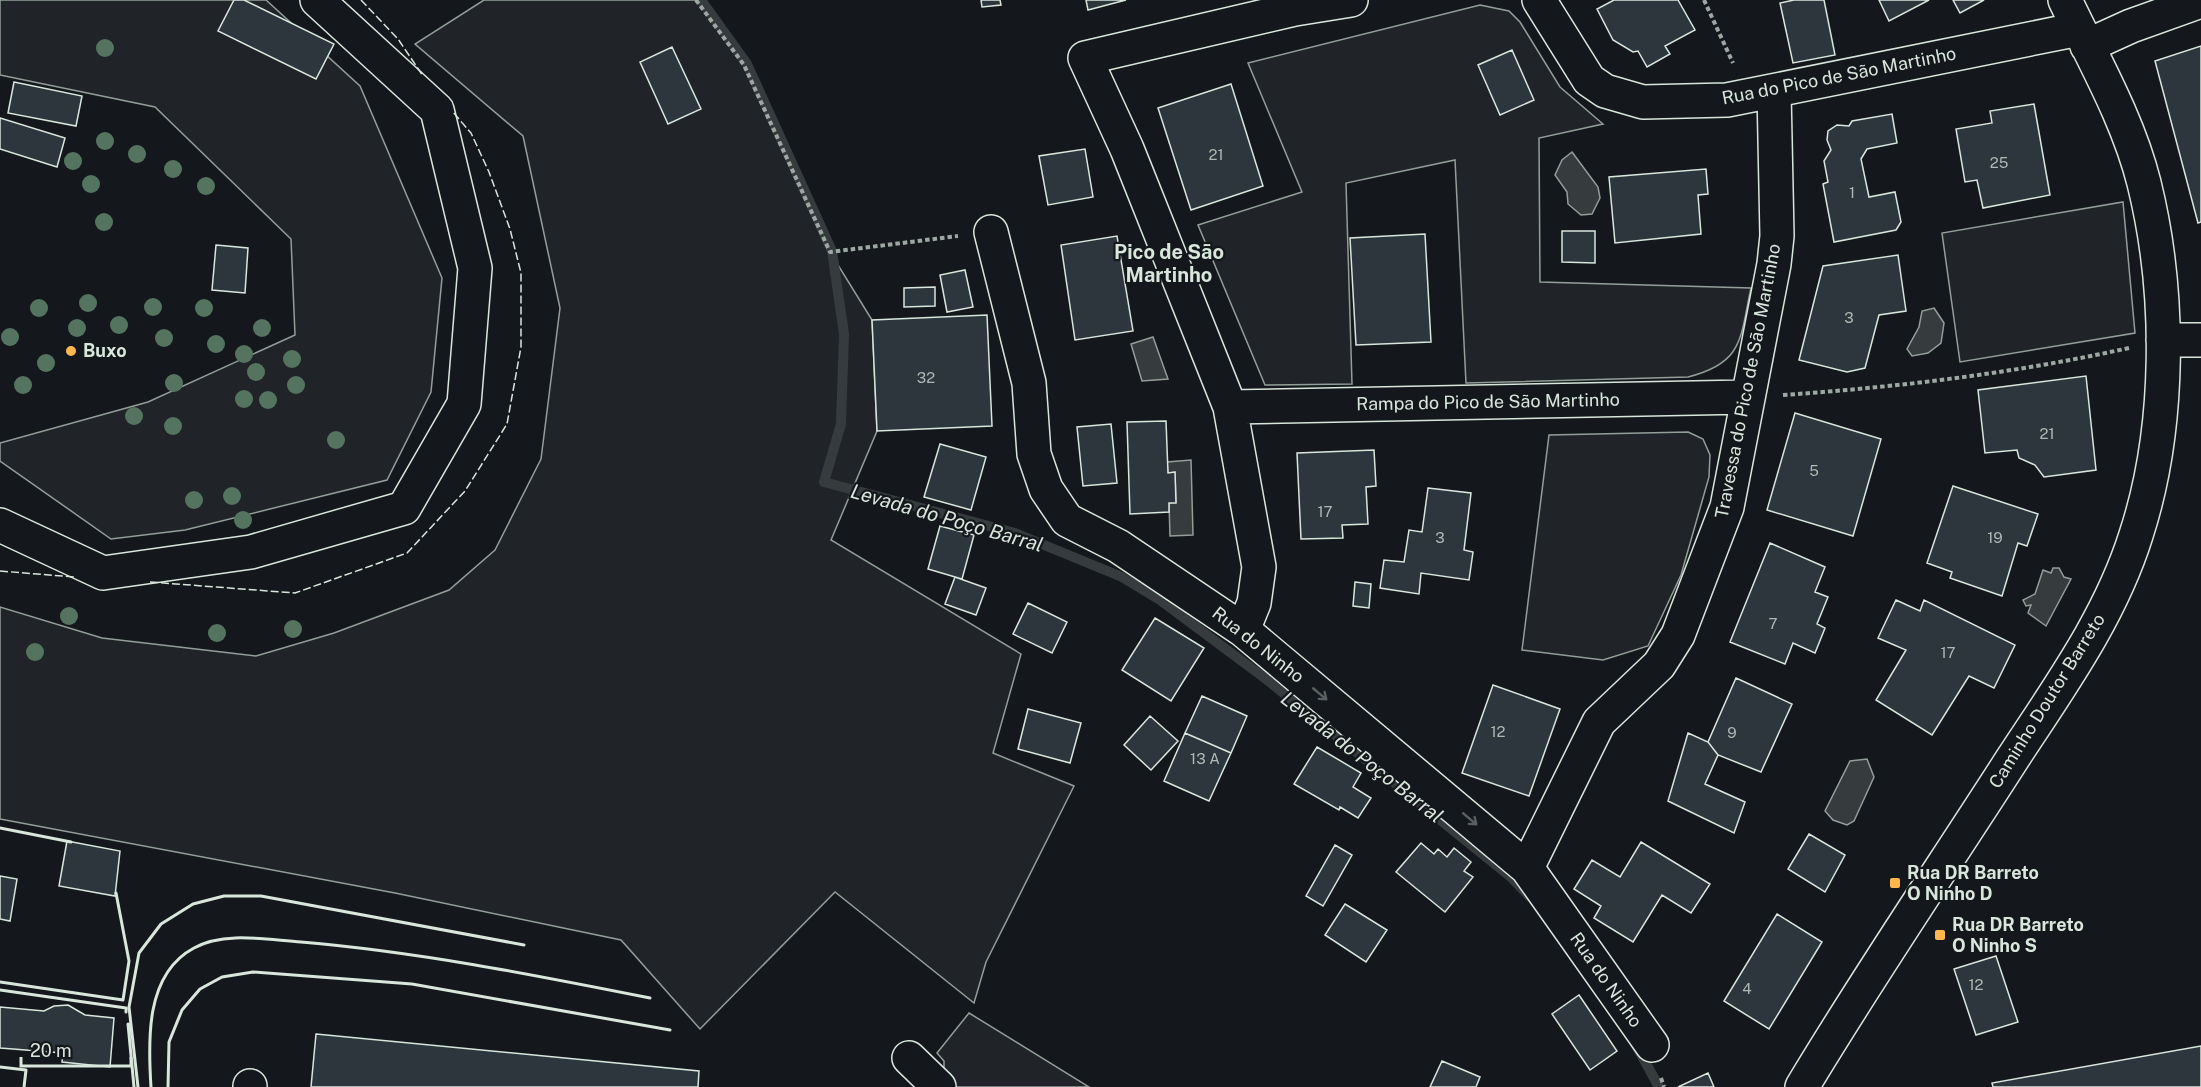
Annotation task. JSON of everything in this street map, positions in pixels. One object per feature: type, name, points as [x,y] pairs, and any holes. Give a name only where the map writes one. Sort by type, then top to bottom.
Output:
[{"type":"street","points":[[0,525],[103,573],[251,552],[404,508],[464,404],[476,268],[437,110],[317,0]]},
{"type":"street","points":[[1243,630],[1254,603],[1259,567],[1230,407],[1127,149],[1085,58],[1295,9],[1351,0]]},
{"type":"street","name":"Rua do Pico de São Martinho","points":[[1539,0],[1589,80],[1624,99],[1665,103],[1727,100],[2083,37],[2131,26],[2201,1]]},
{"type":"street","name":"Caminho Doutor Barreto","points":[[1802,1087],[2078,658],[2102,615],[2136,538],[2152,474],[2159,438],[2151,343],[2156,245],[2144,181],[2115,102],[2065,0]]},
{"type":"street","name":"Travessa do Pico de São Martinho","points":[[1527,868],[1599,722],[1659,665],[1678,635],[1727,507],[1761,396],[1767,303],[1777,236],[1774,91]]},
{"type":"street","name":"Rua do Ninho","points":[[991,232],[1029,383],[1034,454],[1046,489],[1067,520],[1118,546],[1243,630],[1527,868],[1652,1046]]},
{"type":"street","points":[[2151,343],[2201,340]]},
{"type":"street","name":"Rampa do Pico de São Martinho","points":[[1230,407],[1761,396]]},
{"type":"street","points":[[909,1058],[939,1087]]},
{"type":"path","points":[[696,0],[744,66],[830,252],[991,232]]},
{"type":"path","points":[[1704,0],[1735,68]]},
{"type":"path","points":[[1761,396],[1887,388],[1999,373],[2151,343]]},
{"type":"shaded area","points":[[0,0],[266,0],[360,86],[442,278],[431,392],[387,480],[185,530],[111,539],[0,461],[0,443],[148,402],[295,335],[291,239],[155,107],[0,75]]},
{"type":"shaded area","points":[[484,0],[696,0],[744,65],[830,252],[872,320],[877,431],[831,540],[1021,654],[993,753],[1074,786],[986,962],[974,1003],[835,892],[700,1029],[621,940],[395,893],[0,819],[0,607],[102,638],[256,656],[334,633],[449,590],[495,550],[541,459],[560,308],[523,136],[415,44]]},
{"type":"shaded area","points":[[1480,5],[1509,11],[1520,22],[1560,87],[1603,124],[1539,138],[1540,282],[1751,288],[1741,334],[1736,346],[1730,356],[1720,364],[1688,377],[1466,383],[1455,160],[1346,183],[1352,384],[1265,385],[1198,225],[1302,192],[1248,63]]},
{"type":"shaded area","points":[[1572,152],[1598,187],[1600,198],[1592,214],[1581,215],[1568,204],[1567,192],[1555,175],[1562,160]]},
{"type":"shaded area","points":[[2123,202],[2135,333],[1960,362],[1942,233]]},
{"type":"shaded area","points":[[1934,308],[1944,323],[1941,343],[1928,353],[1912,356],[1907,349],[1919,327],[1922,311]]},
{"type":"shaded area","points":[[1153,337],[1168,379],[1142,381],[1131,344]]},
{"type":"shaded area","points":[[1688,432],[1703,439],[1710,455],[1709,477],[1681,575],[1648,646],[1603,660],[1522,650],[1549,435]]},
{"type":"shaded area","points":[[1191,460],[1193,535],[1170,536],[1169,503],[1176,502],[1175,472],[1168,473],[1167,462]]},
{"type":"shaded area","points":[[2053,568],[2059,568],[2064,577],[2071,579],[2046,626],[2028,613],[2031,605],[2026,606],[2023,600],[2035,594],[2043,570],[2051,573]]},
{"type":"shaded area","points":[[1867,759],[1874,777],[1854,821],[1847,825],[1833,820],[1825,811],[1850,761]]},
{"type":"shaded area","points":[[969,1013],[1089,1087],[948,1087],[944,1077],[944,1061],[937,1053]]},
{"type":"building","points":[[234,0],[244,0],[334,44],[316,79],[218,31]]},
{"type":"building","points":[[981,0],[1000,0],[1001,5],[982,7]]},
{"type":"building","points":[[1086,0],[1126,0],[1088,10]]},
{"type":"building","points":[[1614,0],[1678,0],[1695,30],[1665,46],[1670,54],[1647,67],[1638,51],[1633,52],[1613,40],[1597,9]]},
{"type":"building","points":[[1794,0],[1824,0],[1835,55],[1793,63],[1780,3]]},
{"type":"building","points":[[1879,0],[1929,0],[1889,21]]},
{"type":"building","points":[[1953,0],[1984,0],[1960,13]]},
{"type":"building","points":[[2201,46],[2201,222],[2198,223],[2155,61]]},
{"type":"building","points":[[672,47],[701,109],[668,124],[640,62]]},
{"type":"building","points":[[1512,50],[1534,100],[1500,115],[1478,65]]},
{"type":"building","points":[[14,82],[82,96],[76,126],[8,113]]},
{"type":"building","points":[[1231,84],[1263,186],[1191,210],[1158,108]]},
{"type":"building","points":[[2034,104],[2050,195],[1983,208],[1977,180],[1965,182],[1956,129],[1992,123],[1990,111]]},
{"type":"building","points":[[1892,114],[1897,143],[1867,149],[1861,159],[1869,197],[1895,192],[1901,222],[1896,230],[1834,242],[1823,184],[1828,182],[1824,161],[1831,150],[1827,140],[1828,131],[1837,125],[1849,126],[1852,121]]},
{"type":"building","points":[[0,118],[65,138],[57,167],[0,149]]},
{"type":"building","points":[[1085,149],[1093,197],[1048,205],[1039,156]]},
{"type":"building","points":[[1706,169],[1708,194],[1698,195],[1701,234],[1615,243],[1609,177]]},
{"type":"building","points":[[1562,231],[1595,231],[1595,263],[1562,262]]},
{"type":"building","points":[[1425,234],[1431,342],[1356,345],[1350,238]]},
{"type":"building","points":[[1117,236],[1133,331],[1075,340],[1061,245]]},
{"type":"building","points":[[216,245],[248,248],[245,293],[212,290]]},
{"type":"building","points":[[1898,255],[1906,311],[1879,315],[1865,368],[1847,372],[1799,360],[1823,266]]},
{"type":"building","points":[[965,270],[973,307],[947,312],[940,275]]},
{"type":"building","points":[[935,287],[935,306],[904,307],[904,288]]},
{"type":"building","points":[[987,315],[992,426],[877,431],[872,320]]},
{"type":"building","points":[[2086,376],[2096,470],[2044,477],[2035,465],[2019,458],[2017,450],[1985,453],[1978,390]]},
{"type":"building","points":[[1795,413],[1881,439],[1853,536],[1767,510]]},
{"type":"building","points":[[1166,421],[1168,473],[1175,472],[1176,503],[1169,503],[1169,512],[1130,514],[1127,422]]},
{"type":"building","points":[[1111,424],[1117,483],[1083,486],[1077,427]]},
{"type":"building","points":[[940,444],[986,457],[971,510],[924,497]]},
{"type":"building","points":[[1374,450],[1376,486],[1366,487],[1368,524],[1342,525],[1343,538],[1301,539],[1297,453]]},
{"type":"building","points":[[1953,486],[2038,514],[2027,546],[2018,543],[2002,596],[1950,578],[1952,572],[1927,563]]},
{"type":"building","points":[[1428,488],[1471,493],[1464,550],[1473,552],[1469,580],[1421,573],[1419,594],[1380,588],[1384,560],[1404,562],[1409,530],[1422,532]]},
{"type":"building","points":[[940,526],[974,535],[962,579],[928,569]]},
{"type":"building","points":[[1770,543],[1825,567],[1815,592],[1828,597],[1817,624],[1825,628],[1815,653],[1793,643],[1785,664],[1730,642]]},
{"type":"building","points":[[955,577],[986,588],[976,615],[945,604]]},
{"type":"building","points":[[1355,582],[1371,584],[1369,608],[1353,606]]},
{"type":"building","points":[[1896,600],[1920,611],[1924,600],[2015,645],[1994,688],[1969,676],[1932,735],[1876,700],[1906,650],[1878,638]]},
{"type":"building","points":[[1028,603],[1067,622],[1052,653],[1013,634]]},
{"type":"building","points":[[1155,618],[1204,648],[1171,701],[1122,670]]},
{"type":"building","points":[[1736,678],[1792,704],[1761,772],[1718,755],[1708,742]]},
{"type":"building","points":[[1493,685],[1560,709],[1529,796],[1462,773]]},
{"type":"building","points":[[1202,696],[1247,716],[1231,753],[1185,733]]},
{"type":"building","points":[[1028,709],[1081,723],[1070,763],[1018,749]]},
{"type":"building","points":[[1150,716],[1178,741],[1151,770],[1124,745]]},
{"type":"building","points":[[1185,733],[1231,753],[1209,801],[1164,781]]},
{"type":"building","points":[[1688,733],[1708,742],[1718,755],[1705,784],[1745,802],[1734,833],[1668,801]]},
{"type":"building","points":[[1317,747],[1361,773],[1353,787],[1371,798],[1358,818],[1340,807],[1339,810],[1294,784]]},
{"type":"building","points":[[1809,834],[1845,855],[1825,892],[1788,869]]},
{"type":"building","points":[[67,841],[120,851],[115,896],[59,886]]},
{"type":"building","points":[[1641,842],[1710,884],[1691,913],[1662,895],[1633,942],[1594,918],[1601,906],[1574,889],[1592,860],[1620,877]]},
{"type":"building","points":[[1421,843],[1434,854],[1438,849],[1447,857],[1454,848],[1471,862],[1464,871],[1473,877],[1445,912],[1396,872]]},
{"type":"building","points":[[1335,845],[1352,855],[1323,906],[1306,896]]},
{"type":"building","points":[[0,876],[17,879],[10,921],[0,919]]},
{"type":"building","points":[[1345,904],[1387,930],[1366,962],[1325,935]]},
{"type":"building","points":[[1777,914],[1822,942],[1769,1029],[1724,1001]]},
{"type":"building","points":[[1996,956],[2018,1022],[1976,1035],[1954,969]]},
{"type":"building","points":[[1579,995],[1617,1051],[1590,1070],[1552,1014]]},
{"type":"building","points":[[68,1005],[85,1015],[114,1018],[110,1067],[62,1062],[63,1053],[0,1048],[0,1007],[44,1011],[54,1006]]},
{"type":"building","points":[[316,1034],[699,1071],[698,1087],[311,1087]]},
{"type":"building","points":[[2201,1046],[2201,1087],[1993,1087],[1992,1083]]},
{"type":"building","points":[[1442,1061],[1480,1077],[1476,1087],[1430,1087]]},
{"type":"building","points":[[1708,1073],[1714,1087],[1678,1087]]},
{"type":"waterway","name":"Levada do Poço Barral","points":[[701,0],[747,64],[832,251],[844,334],[841,424],[824,482],[1015,533],[1122,577],[1160,600],[1266,679],[1511,877],[1529,896]]},
{"type":"waterway","name":"Levada do Poço Barral","points":[[1637,1047],[1659,1087]]},
{"type":"fence","points":[[361,0],[398,39],[423,76]]},
{"type":"fence","points":[[150,582],[295,593],[407,553],[465,491],[507,424],[521,347],[521,273],[510,229],[489,172],[471,133],[452,111]]},
{"type":"fence","points":[[0,571],[75,577]]},
{"type":"wall","points":[[0,828],[71,842]]},
{"type":"wall","points":[[0,982],[123,1000],[129,961],[116,893]]},
{"type":"wall","points":[[138,1087],[129,1007],[139,953],[161,924],[193,904],[224,896],[261,896],[524,945]]},
{"type":"wall","points":[[151,1087],[150,1030],[158,991],[166,974],[178,960],[194,948],[219,940],[261,939],[345,946],[433,958],[650,998]]},
{"type":"wall","points":[[168,1087],[169,1042],[182,1010],[200,989],[222,977],[253,972],[412,984],[670,1030]]},
{"type":"wall","points":[[0,990],[126,1008],[126,1012]]},
{"type":"wall","points":[[128,1024],[134,1087]]},
{"type":"wall","points":[[0,1067],[26,1070],[24,1087]]},
{"type":"place","name":"Buxo","points":[[71,351]]},
{"type":"place","name":"Rua DR Barreto O Ninho D","points":[[1895,883]]},
{"type":"place","name":"Rua DR Barreto O Ninho S","points":[[1940,935]]},
{"type":"district","name":"Pico de São Martinho","points":[[1169,264]]}]
